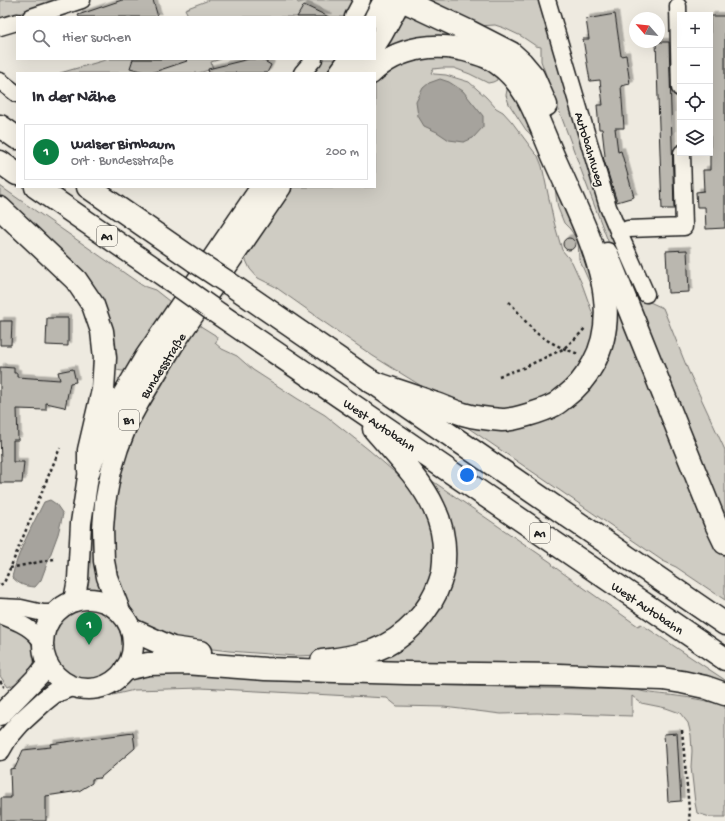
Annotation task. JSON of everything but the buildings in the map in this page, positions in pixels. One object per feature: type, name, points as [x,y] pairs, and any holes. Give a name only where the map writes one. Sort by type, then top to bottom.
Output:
[{"type":"highway","points":[[401,0],[511,53],[522,63],[532,76],[549,111],[715,522],[725,543]]},
{"type":"highway","points":[[372,72],[389,59],[404,52],[422,48],[454,47],[468,50],[497,63],[517,81],[530,101],[538,118],[596,260],[604,289],[606,324],[602,345],[597,358],[588,373],[573,391],[554,405],[529,415],[504,420],[481,418],[462,414],[372,382]]},
{"type":"highway","points":[[0,126],[16,137]]},
{"type":"highway","points":[[0,162],[16,173]]},
{"type":"highway","name":"West Autobahn","points":[[37,188],[355,407],[725,659]]},
{"type":"highway","name":"A1","points":[[89,188],[725,624]]},
{"type":"highway","points":[[0,208],[76,280],[93,305],[102,331],[105,358],[102,390],[89,450],[89,470]]},
{"type":"highway","points":[[132,630],[166,646],[181,650],[286,660],[323,661],[375,650],[398,638],[420,618],[436,593],[443,572],[444,552],[442,530],[434,508],[422,487],[355,407]]},
{"type":"highway","points":[[126,669],[148,664],[180,663],[265,669],[663,679],[705,687],[725,694]]},
{"type":"main road","points":[[376,16],[384,0]]},
{"type":"main road","points":[[376,25],[384,18],[390,5],[401,0]]},
{"type":"main road","points":[[376,44],[401,0]]},
{"type":"main road","points":[[340,72],[348,60]]},
{"type":"main road","points":[[359,72],[366,60]]},
{"type":"main road","name":"Bundesstraße","points":[[74,601],[78,579],[81,522],[89,470],[118,403],[145,357],[260,188]]},
{"type":"main road","name":"Bundesstraße","points":[[120,611],[107,603],[92,599],[74,601],[64,606],[56,613],[47,627],[43,645],[47,665],[55,676],[71,686],[82,689],[103,687],[110,684],[122,674],[131,659],[134,650],[132,630],[129,622],[120,611],[107,577],[104,561],[103,528],[105,503],[111,472],[118,448],[138,402],[173,345],[280,188]]},
{"type":"main road","points":[[0,715],[47,665]]},
{"type":"main road","points":[[0,750],[7,738],[44,701],[54,693],[71,686]]},
{"type":"street","points":[[34,16],[82,0]]},
{"type":"street","points":[[354,16],[362,0]]},
{"type":"street","name":"Autobahnweg","points":[[547,0],[608,207],[646,294]]},
{"type":"street","points":[[678,6],[680,84]]},
{"type":"street","points":[[0,27],[16,22]]},
{"type":"street","points":[[303,72],[313,60]]},
{"type":"street","points":[[0,81],[16,93]]},
{"type":"street","points":[[619,233],[628,229],[684,227],[682,156]]},
{"type":"street","points":[[0,607],[21,608],[56,613]]},
{"type":"street","points":[[0,615],[28,628],[39,637],[43,645]]},
{"type":"path","points":[[510,302],[533,329],[548,341],[563,349],[597,358]]},
{"type":"path","points":[[499,376],[523,368],[563,349],[587,326]]},
{"type":"path","points":[[0,585],[4,583],[12,567],[60,448]]},
{"type":"path","points":[[12,567],[54,559]]},
{"type":"path","points":[[0,681],[4,686],[0,690]]},
{"type":"path","points":[[682,730],[690,821]]},
{"type":"shaded area","points":[[0,0],[58,0],[0,20]]},
{"type":"shaded area","points":[[209,0],[297,0],[298,3],[310,0],[357,0],[349,16],[188,16],[185,9]]},
{"type":"shaded area","points":[[425,0],[540,0],[643,299],[663,308],[688,370],[725,450],[725,516],[636,312],[613,255],[541,61],[541,47],[536,46],[521,36],[495,25],[478,26]]},
{"type":"shaded area","points":[[410,15],[469,42],[376,59],[401,17]]},
{"type":"shaded area","points":[[464,55],[497,75],[497,80],[488,83],[454,68],[433,69],[431,73],[446,75],[469,82],[496,108],[503,112],[538,156],[542,166],[554,222],[562,250],[572,262],[582,284],[596,323],[596,340],[567,387],[518,410],[478,410],[423,387],[373,356],[274,286],[258,278],[250,269],[245,258],[249,248],[280,201],[291,188],[376,188],[376,76],[409,56]]},
{"type":"shaded area","points":[[106,60],[218,60],[211,62],[213,69],[202,72],[64,72]]},
{"type":"shaded area","points":[[322,60],[341,60],[333,72],[312,72]]},
{"type":"shaded area","points":[[440,79],[449,82],[463,91],[483,116],[483,127],[473,138],[464,142],[449,140],[424,126],[418,116],[416,102],[423,88],[429,83]]},
{"type":"shaded area","points":[[510,82],[539,142],[526,130],[509,104],[506,95]]},
{"type":"shaded area","points":[[554,166],[599,304],[579,259],[578,241],[564,223],[558,208]]},
{"type":"shaded area","points":[[0,186],[143,286],[155,290],[174,305],[131,370],[121,371],[112,368],[108,327],[0,200]]},
{"type":"shaded area","points":[[613,292],[725,558],[725,600],[676,567],[663,561],[464,425],[563,406]]},
{"type":"shaded area","points":[[194,322],[215,335],[218,339],[215,343],[222,349],[237,356],[253,370],[325,415],[400,477],[403,477],[432,516],[437,574],[417,611],[385,639],[321,655],[295,656],[229,651],[197,647],[143,624],[130,609],[121,590],[113,564],[111,534],[118,485],[126,453],[140,417]]},
{"type":"shaded area","points":[[130,400],[102,590],[86,589],[95,481]]},
{"type":"shaded area","points":[[428,478],[552,563],[553,566],[638,626],[641,624],[725,680],[725,687],[390,665],[367,660],[447,586]]},
{"type":"shaded area","points":[[50,500],[56,504],[63,514],[58,534],[41,580],[35,587],[25,586],[17,582],[12,577],[26,539],[44,502]]},
{"type":"shaded area","points":[[88,608],[108,614],[118,624],[124,644],[118,664],[108,674],[88,680],[68,674],[58,664],[52,644],[58,624],[68,614]]},
{"type":"shaded area","points":[[0,621],[27,637],[34,653],[31,671],[25,678],[8,687],[0,676]]},
{"type":"shaded area","points":[[149,670],[378,682],[389,684],[637,690],[723,705],[725,706],[725,817],[710,817],[697,813],[691,767],[691,735],[688,723],[680,713],[666,708],[641,703],[632,696],[632,716],[537,713],[501,714],[444,707],[397,706],[387,698],[201,688],[134,690],[113,695],[136,676]]},
{"type":"place","name":"Walser Birnbaum","points":[[89,645]]}]
